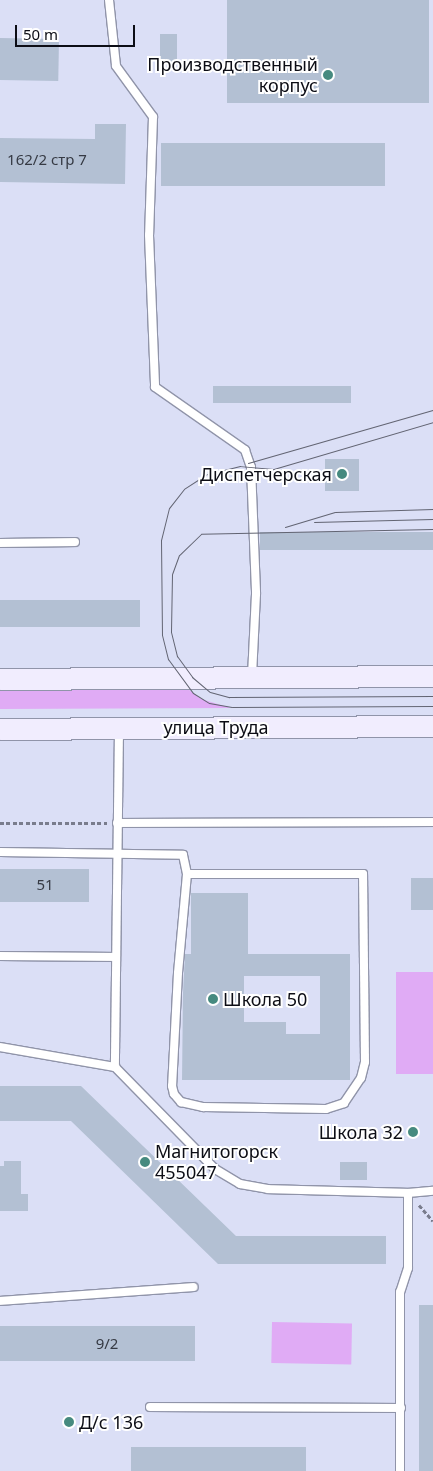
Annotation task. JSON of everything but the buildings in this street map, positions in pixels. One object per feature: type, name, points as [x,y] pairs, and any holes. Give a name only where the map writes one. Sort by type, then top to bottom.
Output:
[{"type":"main road","points":[[0,679],[433,676]]},
{"type":"main road","name":"улица Труда","points":[[0,729],[433,726]]},
{"type":"lane","points":[[109,0],[116,66],[153,117],[149,235],[154,387],[245,450],[251,467],[256,594],[252,676]]},
{"type":"lane","points":[[0,543],[75,542]]},
{"type":"lane","points":[[115,1067],[116,852],[119,727]]},
{"type":"lane","points":[[117,823],[433,822]]},
{"type":"lane","points":[[0,852],[181,854],[185,858],[187,874],[176,1001],[172,1086],[174,1094],[186,1104],[203,1107],[326,1109],[344,1103],[361,1078],[365,1062],[363,874],[187,874]]},
{"type":"lane","points":[[0,956],[116,957]]},
{"type":"lane","points":[[0,1047],[115,1067],[214,1169],[240,1184],[268,1189],[408,1193],[433,1191]]},
{"type":"lane","points":[[400,1471],[400,1292],[408,1268],[408,1193]]},
{"type":"lane","points":[[0,1301],[193,1287]]},
{"type":"lane","points":[[150,1407],[401,1408]]},
{"type":"path","points":[[0,823],[117,823]]},
{"type":"shaded area","points":[[184,686],[201,699],[231,708],[0,709],[0,687]]},
{"type":"shaded area","points":[[396,972],[433,972],[433,1074],[396,1074]]},
{"type":"shaded area","points":[[272,1322],[352,1323],[351,1364],[271,1363]]},
{"type":"tram line","points":[[248,463],[433,410]]},
{"type":"tram line","points":[[433,422],[273,469],[240,466],[207,474],[184,489],[169,508],[161,540],[162,635],[168,659],[193,693],[209,703],[232,707],[433,706]]},
{"type":"tram line","points":[[285,527],[335,512],[433,509]]},
{"type":"tram line","points":[[314,522],[433,519]]},
{"type":"tram line","points":[[433,529],[201,534],[179,555],[172,574],[171,632],[177,656],[192,677],[210,692],[229,697],[433,696]]},
{"type":"place","name":"Производственный корпус","points":[[328,75]]},
{"type":"place","name":"Диспетчерская","points":[[342,474]]},
{"type":"place","name":"Школа 50","points":[[213,999]]},
{"type":"place","name":"Школа 32","points":[[413,1132]]},
{"type":"place","name":"Магнитогорск 455047","points":[[145,1162]]},
{"type":"place","name":"Д/с 136","points":[[69,1422]]}]
